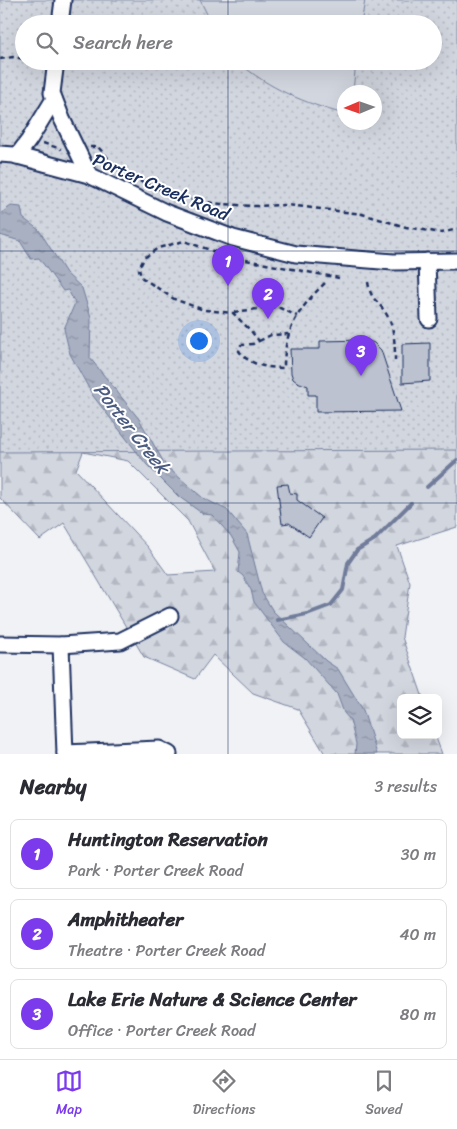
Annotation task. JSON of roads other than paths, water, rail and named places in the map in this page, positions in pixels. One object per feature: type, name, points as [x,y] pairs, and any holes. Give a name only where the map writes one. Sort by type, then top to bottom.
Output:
[{"type":"street","points":[[61,15],[63,0]]},
{"type":"street","points":[[55,70],[52,93],[62,119],[89,175]]},
{"type":"street","points":[[17,156],[54,99]]},
{"type":"street","name":"Porter Creek Road","points":[[0,154],[17,156],[89,175],[167,213],[233,238],[296,254],[393,262],[457,261]]},
{"type":"street","points":[[427,261],[429,319]]},
{"type":"street","points":[[0,644],[61,645],[120,641],[170,616]]},
{"type":"street","points":[[61,645],[65,753],[159,749],[169,754]]},
{"type":"water","name":"Porter Creek","points":[[11,206],[21,207],[23,218],[39,230],[66,273],[82,288],[91,318],[90,358],[139,419],[166,466],[203,498],[227,510],[247,534],[262,593],[273,611],[326,661],[338,669],[363,710],[377,754],[355,754],[356,744],[350,720],[344,713],[337,694],[305,658],[284,642],[254,602],[251,590],[243,576],[238,572],[240,552],[231,536],[212,515],[203,514],[178,496],[147,465],[93,396],[70,354],[64,329],[75,303],[68,290],[63,291],[39,258],[31,259],[20,241],[0,235],[0,214]]},
{"type":"waterway","points":[[427,487],[457,460]]},
{"type":"waterway","points":[[277,620],[307,614],[331,605],[343,590],[348,563],[357,550],[375,539],[411,503]]},
{"type":"place","name":"Huntington Reservation","points":[[228,286]]},
{"type":"place","name":"Amphitheater","points":[[268,319]]},
{"type":"place","name":"Lake Erie Nature & Science Center","points":[[361,376]]}]
